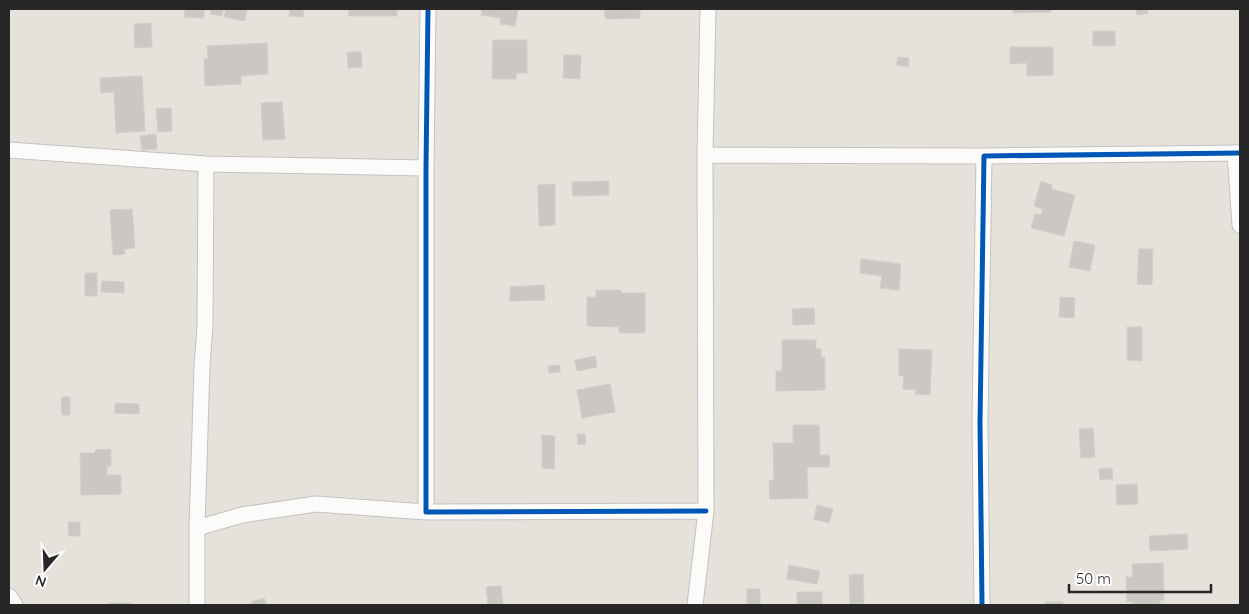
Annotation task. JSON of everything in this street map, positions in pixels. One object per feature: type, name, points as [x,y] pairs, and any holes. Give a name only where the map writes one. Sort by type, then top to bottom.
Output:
[{"type":"street","points":[[426,512],[428,9]]},
{"type":"street","points":[[695,605],[706,511],[705,155],[708,9]]},
{"type":"street","points":[[9,150],[206,164],[426,168]]},
{"type":"street","points":[[705,155],[984,156],[1238,153],[1240,225]]},
{"type":"street","points":[[982,605],[980,423],[984,156]]},
{"type":"street","points":[[197,605],[197,528],[205,326],[206,164]]},
{"type":"street","points":[[197,528],[242,515],[316,504],[426,512],[706,511]]},
{"type":"street","points":[[9,596],[16,605]]},
{"type":"building","points":[[185,9],[204,9],[204,18],[184,17]]},
{"type":"building","points":[[211,9],[223,9],[222,16],[210,14]]},
{"type":"building","points":[[226,9],[247,9],[245,21],[224,17]]},
{"type":"building","points":[[290,9],[304,9],[303,17],[289,16]]},
{"type":"building","points":[[349,9],[397,9],[397,16],[349,16]]},
{"type":"building","points":[[482,9],[518,9],[515,26],[500,24],[501,18],[481,15]]},
{"type":"building","points":[[605,9],[640,9],[640,18],[605,19]]},
{"type":"building","points":[[1013,9],[1051,9],[1051,12],[1013,13]]},
{"type":"building","points":[[1136,9],[1147,9],[1148,13],[1137,15]]},
{"type":"building","points":[[151,23],[152,47],[135,48],[134,24]]},
{"type":"building","points":[[1093,31],[1115,31],[1115,46],[1093,46]]},
{"type":"building","points":[[493,40],[527,40],[527,73],[516,73],[516,79],[492,79]]},
{"type":"building","points":[[267,43],[268,74],[241,76],[241,84],[205,86],[204,59],[208,59],[207,46]]},
{"type":"building","points":[[1010,47],[1053,47],[1053,75],[1027,76],[1027,63],[1010,64]]},
{"type":"building","points":[[347,52],[361,52],[362,67],[348,68]]},
{"type":"building","points":[[564,55],[581,55],[580,79],[563,78]]},
{"type":"building","points":[[898,57],[909,58],[908,67],[896,65]]},
{"type":"building","points":[[142,76],[145,131],[116,133],[114,92],[101,93],[100,78]]},
{"type":"building","points":[[282,102],[285,139],[263,140],[261,103]]},
{"type":"building","points":[[171,108],[172,131],[158,132],[156,109]]},
{"type":"building","points":[[156,134],[157,149],[142,150],[140,136]]},
{"type":"building","points":[[609,181],[609,195],[573,196],[572,182]]},
{"type":"building","points":[[1041,181],[1052,185],[1051,189],[1075,195],[1064,236],[1031,228],[1035,214],[1041,215],[1043,209],[1034,206]]},
{"type":"building","points":[[555,184],[555,225],[539,226],[538,185]]},
{"type":"building","points":[[132,209],[135,248],[124,249],[125,254],[113,255],[110,210]]},
{"type":"building","points":[[1074,241],[1095,245],[1090,271],[1069,267]]},
{"type":"building","points":[[1139,249],[1153,249],[1152,285],[1137,284]]},
{"type":"building","points":[[861,259],[901,264],[899,290],[880,288],[882,276],[860,273]]},
{"type":"building","points":[[85,273],[97,273],[97,296],[85,296]]},
{"type":"building","points":[[102,281],[124,282],[124,293],[101,292]]},
{"type":"building","points":[[544,285],[545,300],[510,301],[510,287]]},
{"type":"building","points":[[596,290],[621,290],[621,293],[645,293],[645,333],[619,333],[619,327],[587,326],[587,297],[596,297]]},
{"type":"building","points":[[1060,297],[1075,298],[1074,318],[1059,317]]},
{"type":"building","points":[[814,308],[815,324],[793,325],[792,309]]},
{"type":"building","points":[[1127,327],[1142,327],[1142,361],[1127,360]]},
{"type":"building","points":[[782,340],[816,340],[816,349],[821,349],[821,357],[825,357],[825,390],[776,391],[776,371],[782,371]]},
{"type":"building","points":[[899,349],[932,350],[930,395],[915,394],[916,390],[903,389],[904,376],[899,376]]},
{"type":"building","points":[[595,356],[597,367],[577,371],[575,360]]},
{"type":"building","points":[[560,365],[560,372],[549,373],[548,366]]},
{"type":"building","points":[[610,384],[615,412],[582,418],[577,390]]},
{"type":"building","points":[[61,397],[70,397],[70,415],[62,415]]},
{"type":"building","points":[[115,403],[139,404],[139,414],[115,413]]},
{"type":"building","points":[[793,425],[819,425],[820,455],[829,455],[830,467],[807,467],[808,498],[770,499],[769,481],[774,480],[773,443],[793,443]]},
{"type":"building","points":[[1093,428],[1095,457],[1081,458],[1079,429]]},
{"type":"building","points":[[577,434],[585,434],[586,444],[578,445]]},
{"type":"building","points":[[542,435],[555,436],[554,469],[542,468]]},
{"type":"building","points":[[111,449],[111,466],[107,466],[107,475],[121,475],[121,494],[81,495],[80,453],[95,453],[95,450]]},
{"type":"building","points":[[1112,468],[1113,479],[1100,480],[1099,469]]},
{"type":"building","points":[[1137,484],[1138,504],[1117,505],[1116,485]]},
{"type":"building","points":[[817,505],[833,509],[829,523],[814,519]]},
{"type":"building","points":[[68,522],[80,522],[80,536],[69,536]]},
{"type":"building","points":[[1187,534],[1188,549],[1150,551],[1149,536]]},
{"type":"building","points":[[1163,563],[1164,600],[1160,600],[1160,604],[1154,605],[1133,605],[1133,602],[1127,602],[1126,577],[1133,577],[1132,564]]},
{"type":"building","points":[[789,565],[820,571],[817,584],[787,579]]},
{"type":"building","points":[[863,574],[864,603],[850,604],[849,575]]},
{"type":"building","points":[[501,586],[503,605],[488,605],[486,587]]},
{"type":"building","points":[[747,589],[760,589],[760,605],[747,605]]},
{"type":"building","points":[[797,592],[822,592],[822,605],[797,605]]},
{"type":"building","points":[[264,598],[267,605],[253,605],[251,602]]},
{"type":"building","points":[[1046,602],[1063,602],[1063,605],[1046,605]]},
{"type":"building","points":[[108,603],[133,603],[133,605],[107,605]]},
{"type":"cycle path","points":[[428,9],[426,512],[706,511]]},
{"type":"cycle path","points":[[982,605],[980,423],[984,156],[1240,153]]}]
